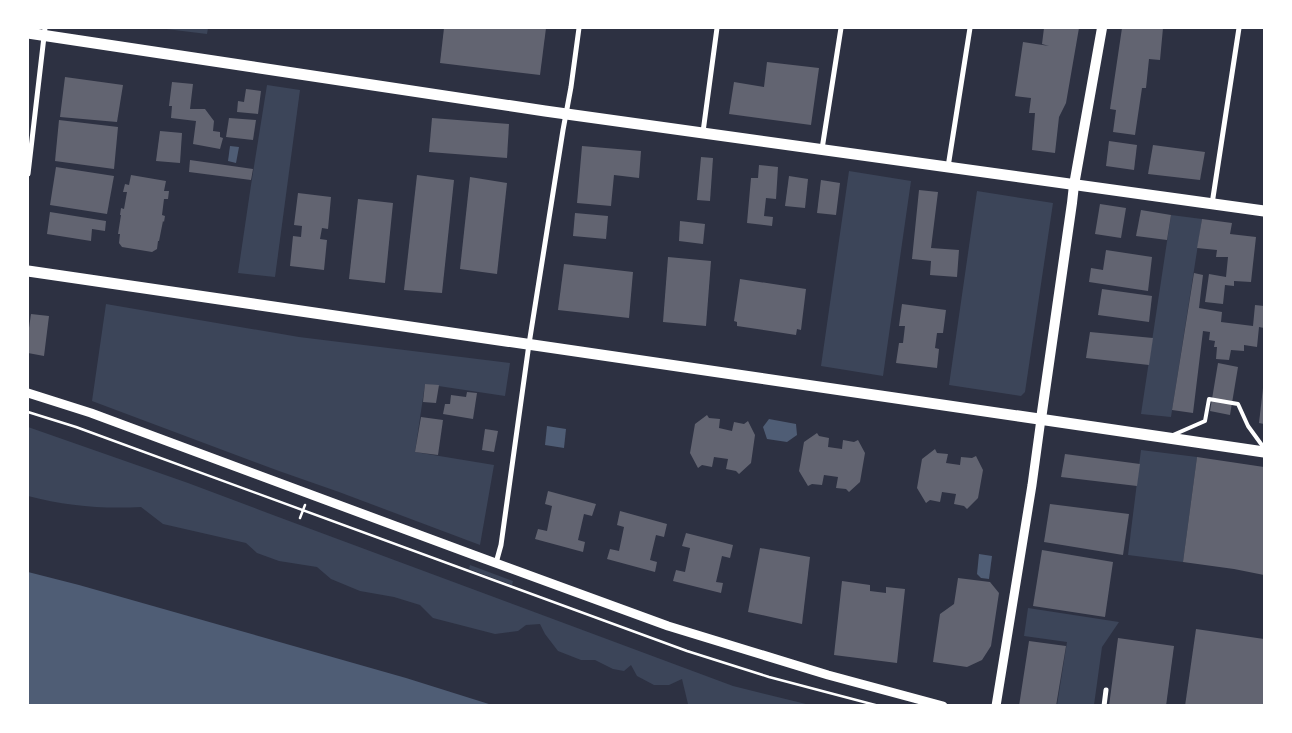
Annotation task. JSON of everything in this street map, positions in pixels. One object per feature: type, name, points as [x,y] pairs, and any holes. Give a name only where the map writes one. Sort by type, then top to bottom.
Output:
[{"type":"main road","points":[[1041,419],[1074,185],[1102,28]]},
{"type":"main road","points":[[28,33],[44,31],[566,114],[1264,211]]},
{"type":"main road","points":[[28,271],[1264,450]]},
{"type":"street","points":[[496,563],[501,545],[529,344],[579,28]]},
{"type":"street","points":[[703,132],[717,28]]},
{"type":"street","points":[[822,149],[841,28]]},
{"type":"street","points":[[948,167],[970,28]]},
{"type":"street","points":[[1212,204],[1239,28]]},
{"type":"street","points":[[28,174],[44,31]]},
{"type":"street","points":[[28,393],[91,413],[677,629],[828,675],[943,706]]},
{"type":"street","points":[[996,706],[1041,419]]},
{"type":"street","points":[[1104,706],[1106,690]]},
{"type":"lane","points":[[1168,437],[1205,421],[1209,399],[1238,404],[1248,426],[1264,450]]},
{"type":"path","points":[[28,412],[76,427],[688,651],[769,677],[878,706]]},
{"type":"shaded area","points":[[158,28],[208,28],[207,34]]},
{"type":"shaded area","points":[[267,85],[300,90],[275,277],[238,273]]},
{"type":"shaded area","points":[[230,146],[239,147],[236,163],[228,161]]},
{"type":"shaded area","points":[[849,171],[911,181],[883,376],[821,366]]},
{"type":"shaded area","points":[[977,191],[1053,203],[1025,392],[1021,396],[949,385]]},
{"type":"shaded area","points":[[1171,215],[1202,219],[1171,417],[1141,414]]},
{"type":"shaded area","points":[[106,304],[299,337],[510,363],[505,396],[425,384],[415,452],[494,465],[480,545],[92,401]]},
{"type":"shaded area","points":[[769,419],[796,424],[797,435],[787,442],[767,439],[763,427]]},
{"type":"shaded area","points":[[547,426],[566,429],[564,448],[545,445]]},
{"type":"shaded area","points":[[28,427],[188,483],[733,686],[810,705],[691,705],[688,704],[682,679],[669,685],[654,685],[637,676],[631,665],[624,671],[613,669],[595,660],[581,660],[558,651],[540,624],[526,625],[518,631],[495,634],[433,618],[420,605],[394,597],[360,591],[331,579],[317,567],[279,561],[257,553],[246,543],[163,524],[141,507],[112,508],[84,506],[28,496]]},
{"type":"shaded area","points":[[1141,450],[1197,457],[1183,562],[1128,555]]},
{"type":"shaded area","points":[[979,554],[992,556],[989,579],[981,578],[977,574]]},
{"type":"shaded area","points":[[470,565],[513,581],[512,585],[469,569]]},
{"type":"shaded area","points":[[28,572],[406,678],[492,705],[28,705]]},
{"type":"shaded area","points":[[1028,608],[1119,622],[1102,647],[1094,705],[1057,705],[1067,642],[1024,636]]},
{"type":"building","points":[[444,28],[546,28],[540,75],[440,63]]},
{"type":"building","points":[[1044,28],[1079,28],[1066,103],[1059,117],[1055,153],[1032,150],[1035,113],[1029,113],[1031,98],[1015,96],[1023,42],[1049,46],[1042,44]]},
{"type":"building","points":[[1122,28],[1163,28],[1160,60],[1149,59],[1146,88],[1142,88],[1135,135],[1113,132],[1116,110],[1110,109]]},
{"type":"building","points":[[767,62],[819,68],[811,125],[729,114],[734,82],[764,87]]},
{"type":"building","points":[[65,77],[123,85],[117,122],[60,117]]},
{"type":"building","points":[[172,82],[193,84],[190,109],[205,109],[214,121],[213,131],[220,132],[220,137],[223,138],[220,149],[193,144],[196,121],[171,118],[172,106],[169,106]]},
{"type":"building","points":[[246,89],[261,91],[258,114],[237,112],[238,101],[244,102]]},
{"type":"building","points":[[229,118],[256,120],[253,140],[226,137]]},
{"type":"building","points":[[432,118],[509,124],[507,158],[429,152]]},
{"type":"building","points":[[59,120],[118,127],[114,169],[55,161]]},
{"type":"building","points":[[160,131],[182,133],[180,163],[156,161]]},
{"type":"building","points":[[1109,141],[1137,145],[1134,170],[1106,166]]},
{"type":"building","points":[[1153,145],[1205,152],[1200,180],[1148,174]]},
{"type":"building","points":[[582,146],[641,151],[639,178],[614,175],[611,206],[577,203]]},
{"type":"building","points":[[701,157],[713,158],[710,201],[697,200]]},
{"type":"building","points":[[190,160],[253,169],[251,180],[189,172]]},
{"type":"building","points":[[759,165],[778,167],[776,199],[766,198],[764,216],[773,217],[772,226],[747,223],[751,178],[758,178]]},
{"type":"building","points":[[56,167],[114,176],[107,214],[50,205]]},
{"type":"building","points":[[131,175],[166,181],[164,191],[169,191],[168,199],[164,199],[162,215],[165,216],[157,249],[152,252],[122,247],[119,243],[120,234],[118,234],[121,208],[124,209],[127,192],[123,192],[125,184],[129,185]]},
{"type":"building","points":[[417,175],[454,180],[442,293],[404,290]]},
{"type":"building","points":[[789,176],[808,179],[805,208],[785,206]]},
{"type":"building","points":[[470,177],[507,183],[497,274],[460,269]]},
{"type":"building","points":[[821,180],[840,183],[836,215],[817,213]]},
{"type":"building","points":[[919,190],[938,192],[931,248],[959,250],[957,277],[930,275],[931,261],[912,259]]},
{"type":"building","points":[[298,193],[331,197],[328,229],[322,228],[320,239],[327,240],[324,270],[290,266],[293,236],[301,237],[302,226],[294,225]]},
{"type":"building","points":[[358,199],[393,203],[385,283],[349,279]]},
{"type":"building","points":[[1100,204],[1126,208],[1121,238],[1095,234]]},
{"type":"building","points":[[1141,210],[1171,215],[1167,240],[1136,236]]},
{"type":"building","points":[[50,212],[106,221],[105,231],[92,229],[91,241],[47,234]]},
{"type":"building","points":[[575,213],[608,216],[606,239],[573,236]]},
{"type":"building","points":[[1202,219],[1232,223],[1230,234],[1256,237],[1251,282],[1234,281],[1234,286],[1225,285],[1223,304],[1205,302],[1209,274],[1226,277],[1228,257],[1216,257],[1217,250],[1197,248]]},
{"type":"building","points":[[680,221],[705,224],[703,244],[679,241]]},
{"type":"building","points":[[1106,250],[1152,257],[1148,291],[1089,282],[1091,268],[1103,270]]},
{"type":"building","points":[[668,257],[711,261],[706,326],[663,322]]},
{"type":"building","points":[[564,264],[633,272],[629,318],[558,310]]},
{"type":"building","points":[[1194,273],[1203,275],[1199,308],[1222,312],[1221,322],[1253,326],[1255,305],[1264,306],[1264,328],[1259,327],[1257,347],[1244,345],[1244,351],[1231,350],[1229,360],[1216,359],[1217,347],[1214,347],[1215,341],[1209,340],[1210,332],[1203,331],[1193,413],[1172,410]]},
{"type":"building","points":[[740,279],[806,289],[801,330],[797,329],[796,335],[737,326],[737,322],[734,321]]},
{"type":"building","points":[[1102,289],[1152,296],[1149,322],[1098,315]]},
{"type":"building","points":[[902,304],[946,310],[943,333],[937,333],[935,348],[939,349],[937,368],[896,363],[899,343],[903,343],[905,326],[899,326]]},
{"type":"building","points":[[31,314],[49,316],[44,356],[28,353]]},
{"type":"building","points":[[1090,332],[1153,338],[1149,365],[1086,358]]},
{"type":"building","points":[[1218,363],[1238,367],[1230,415],[1210,411]]},
{"type":"building","points":[[425,384],[439,385],[436,403],[423,402]]},
{"type":"building","points":[[1264,388],[1264,424],[1259,423]]},
{"type":"building","points":[[467,392],[477,393],[473,419],[443,414],[445,404],[450,404],[451,395],[466,397]]},
{"type":"building","points":[[707,415],[709,418],[720,419],[719,428],[732,431],[734,422],[744,424],[748,421],[755,435],[751,463],[739,474],[736,471],[726,469],[728,459],[714,457],[712,467],[702,465],[698,468],[690,453],[695,424]]},
{"type":"building","points":[[421,417],[443,420],[438,455],[415,452]]},
{"type":"building","points":[[485,429],[498,431],[494,452],[482,450]]},
{"type":"building","points":[[817,433],[819,436],[829,438],[828,447],[842,449],[843,440],[854,442],[858,440],[865,453],[860,482],[849,492],[846,489],[836,488],[838,477],[824,475],[822,485],[812,484],[808,486],[799,471],[804,442]]},
{"type":"building","points":[[935,449],[937,453],[948,454],[946,463],[960,465],[961,457],[972,458],[976,456],[983,470],[978,498],[967,509],[964,506],[954,504],[956,494],[942,492],[940,502],[930,500],[926,503],[917,488],[922,459]]},
{"type":"building","points":[[1065,454],[1140,464],[1137,486],[1061,477]]},
{"type":"building","points":[[1197,457],[1264,467],[1264,575],[1183,562]]},
{"type":"building","points":[[548,491],[596,504],[592,516],[584,514],[578,540],[585,542],[583,552],[535,539],[538,529],[547,531],[552,506],[545,504]]},
{"type":"building","points":[[1050,504],[1129,514],[1123,555],[1044,542]]},
{"type":"building","points":[[620,511],[667,524],[664,537],[656,535],[650,560],[657,562],[655,572],[607,559],[610,549],[619,551],[624,527],[617,525]]},
{"type":"building","points":[[686,533],[733,545],[730,558],[722,556],[716,582],[723,583],[721,593],[673,581],[676,570],[685,572],[690,548],[682,546]]},
{"type":"building","points":[[760,548],[810,557],[802,624],[748,612]]},
{"type":"building","points":[[1042,550],[1113,562],[1105,617],[1033,606]]},
{"type":"building","points":[[958,578],[990,582],[999,593],[991,646],[982,660],[967,667],[933,662],[940,614],[954,604]]},
{"type":"building","points":[[842,581],[870,585],[870,591],[886,593],[886,587],[905,589],[897,663],[834,655]]},
{"type":"building","points":[[1196,629],[1264,639],[1264,706],[1185,706]]},
{"type":"building","points":[[1118,638],[1174,646],[1166,706],[1109,706]]},
{"type":"building","points":[[1029,641],[1066,646],[1056,706],[1019,706]]}]
